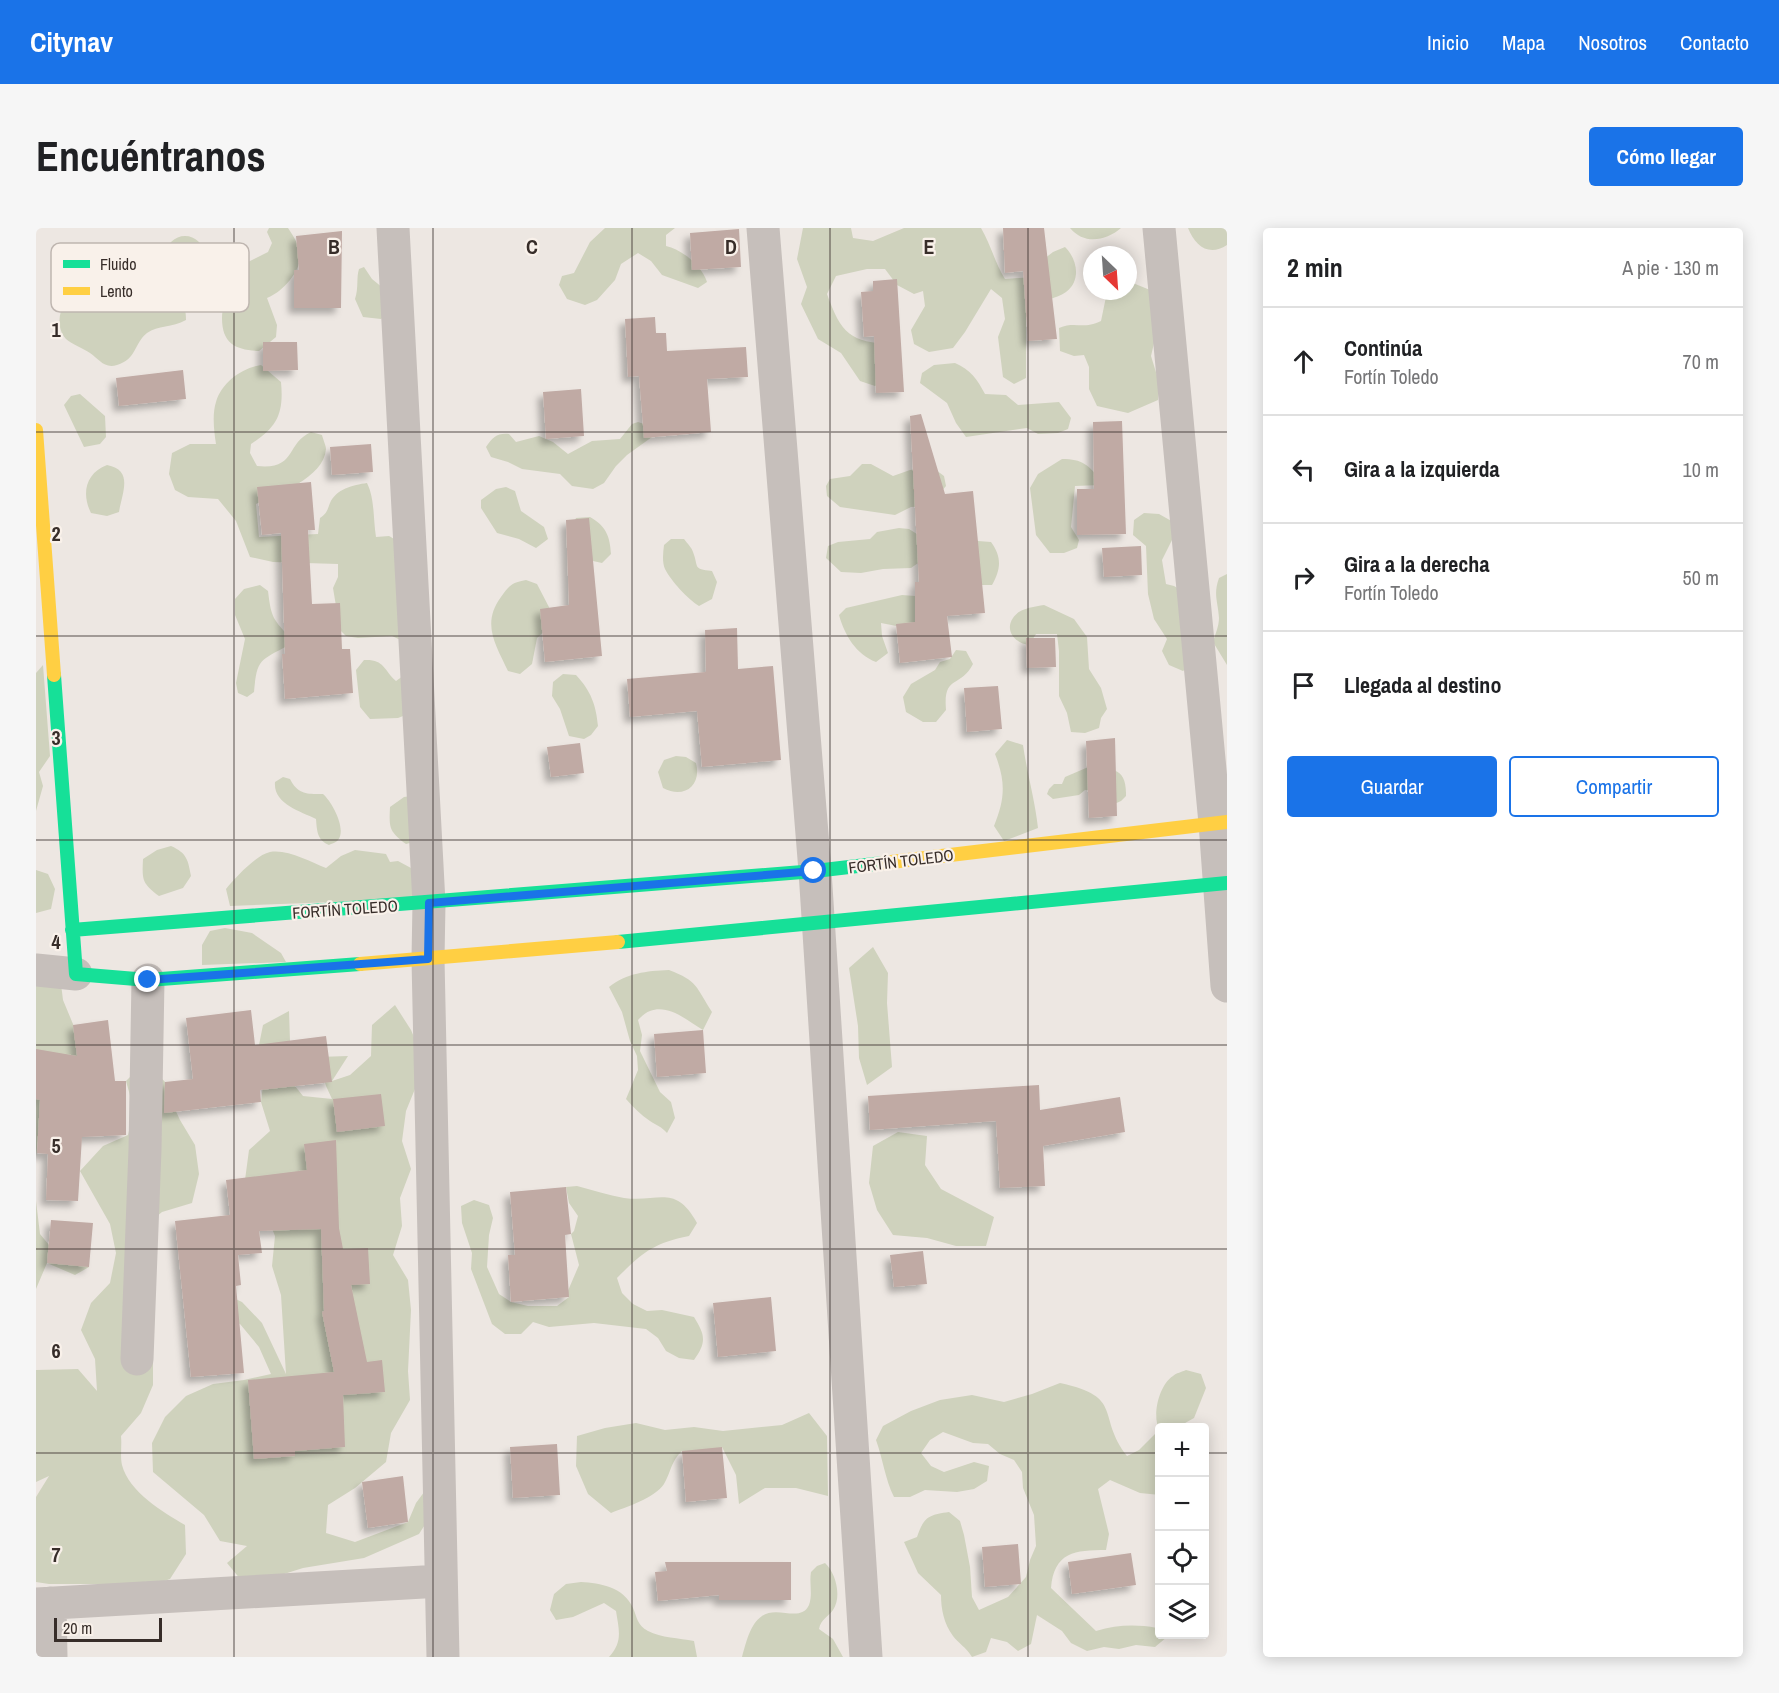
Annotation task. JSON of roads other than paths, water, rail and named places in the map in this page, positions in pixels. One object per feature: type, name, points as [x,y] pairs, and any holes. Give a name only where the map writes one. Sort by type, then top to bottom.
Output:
[{"type":"street","points":[[393,228],[429,903],[428,959],[443,1657]]},
{"type":"street","points":[[763,228],[818,924],[866,1657]]},
{"type":"street","points":[[1159,228],[1221,823],[1227,986]]},
{"type":"street","points":[[36,430],[76,974]]},
{"type":"street","name":"FORTÍN TOLEDO","points":[[72,930],[814,871],[1221,823]]},
{"type":"street","points":[[36,970],[148,980],[428,959],[818,924],[1223,883]]},
{"type":"street","points":[[137,1359],[145,1149],[148,980]]},
{"type":"street","points":[[51,1657],[43,1603],[441,1581]]}]
